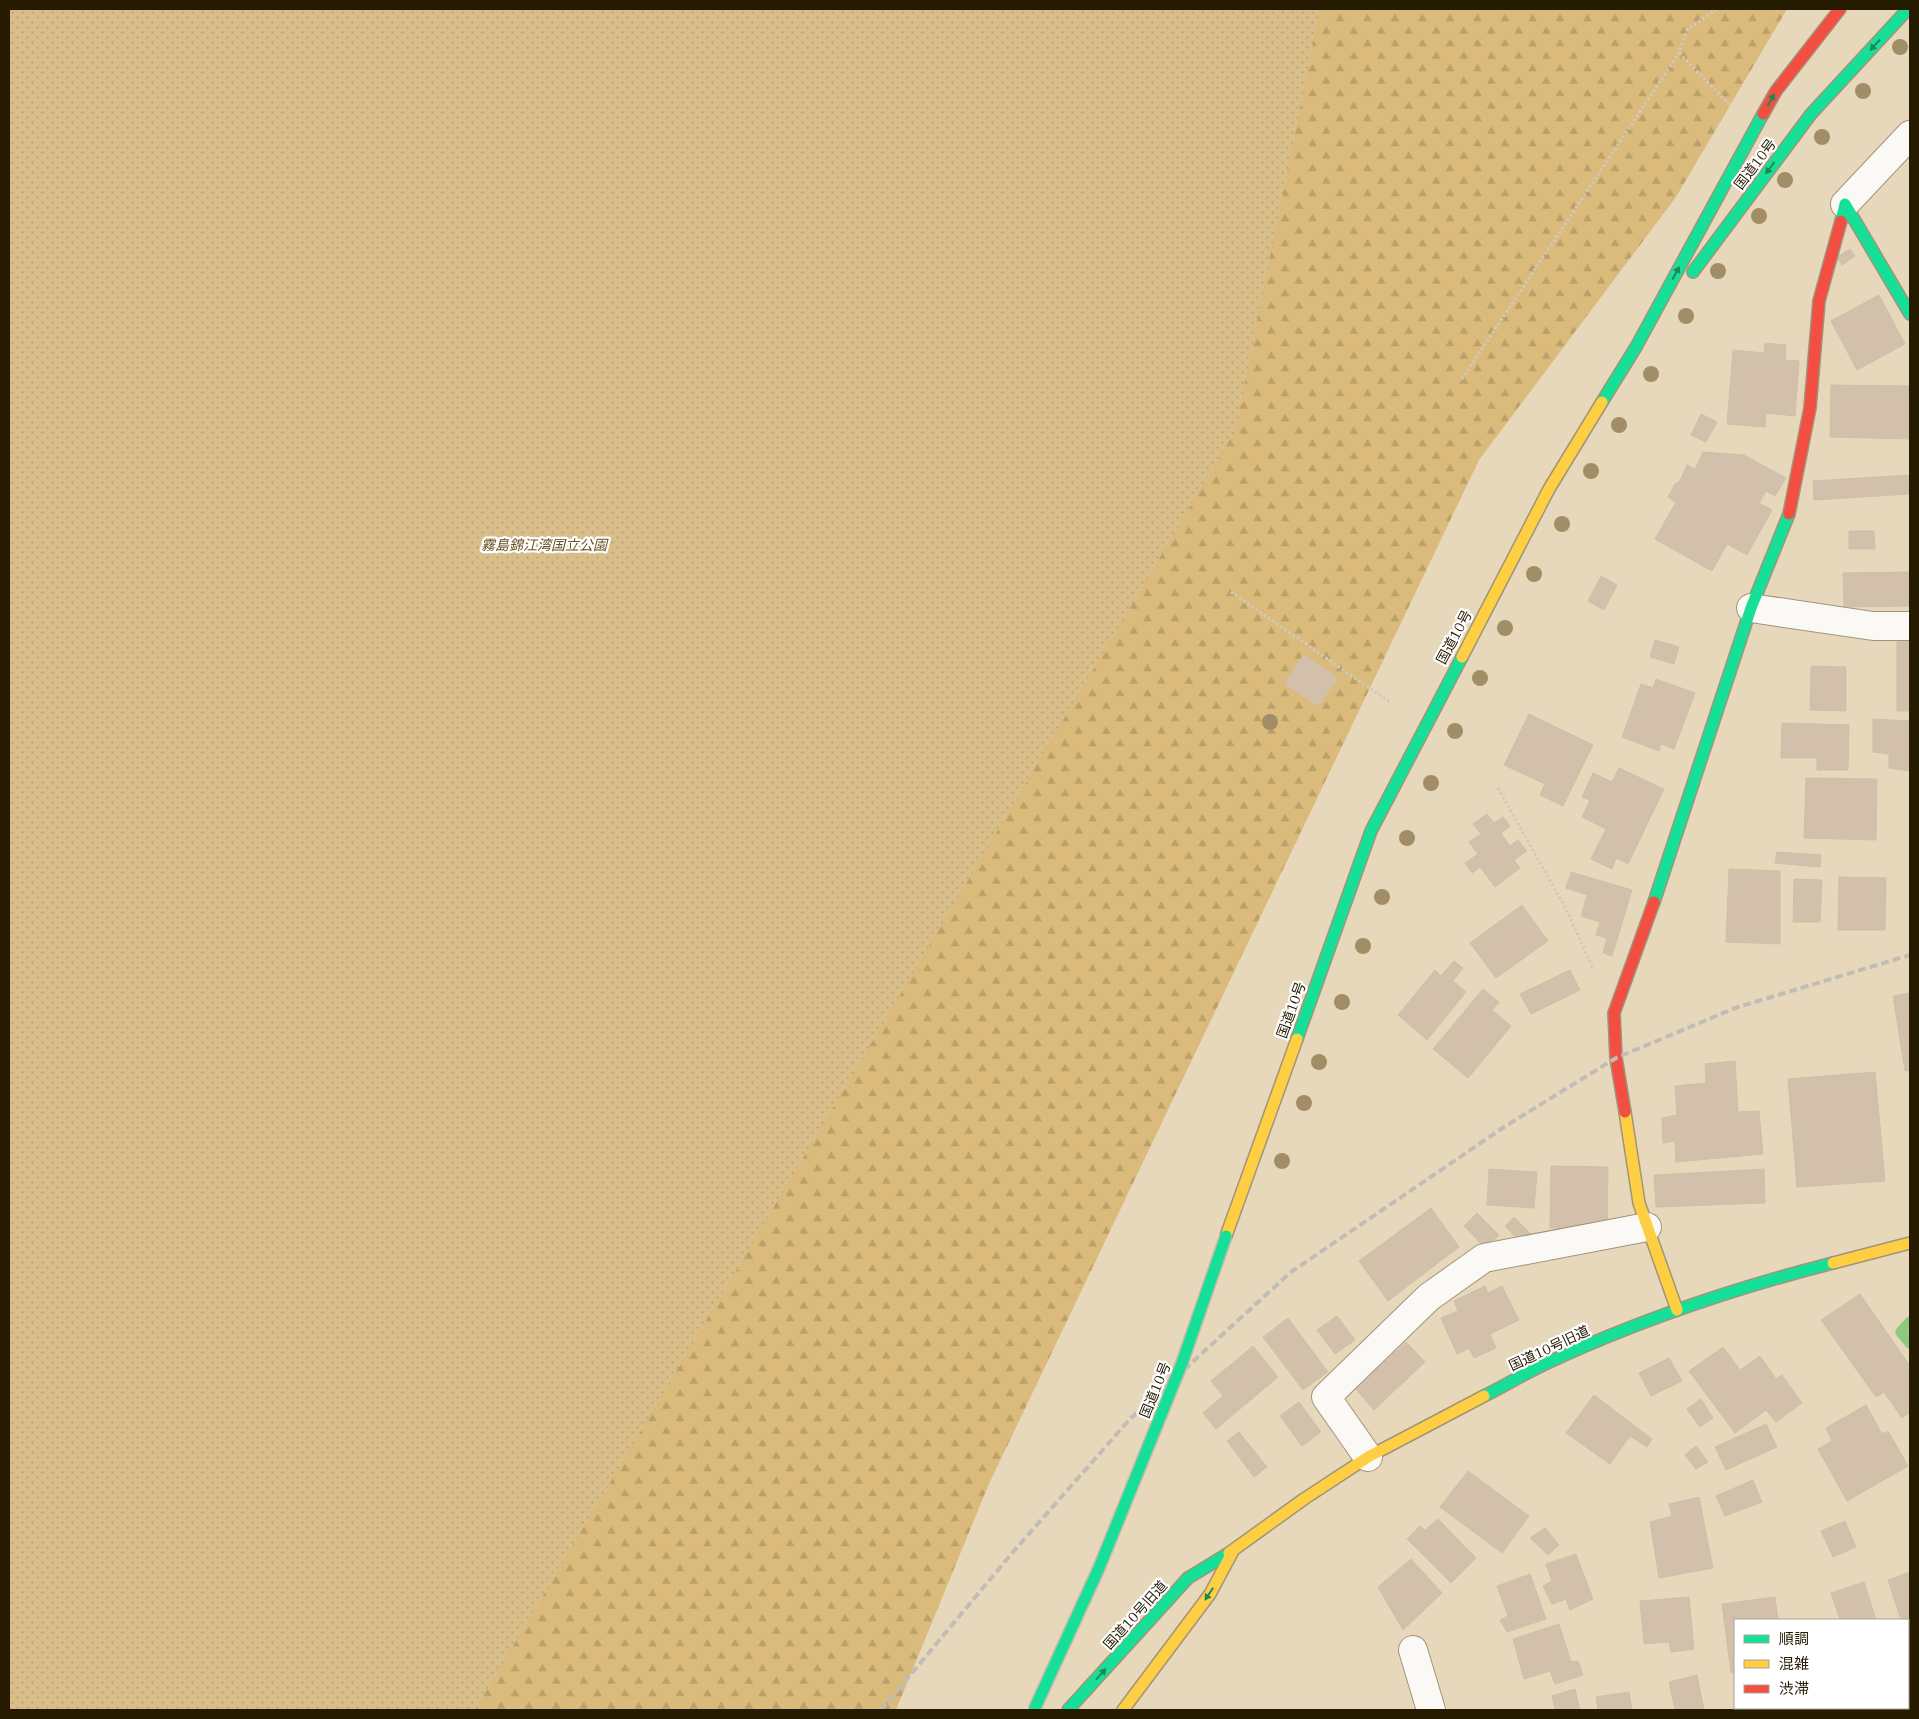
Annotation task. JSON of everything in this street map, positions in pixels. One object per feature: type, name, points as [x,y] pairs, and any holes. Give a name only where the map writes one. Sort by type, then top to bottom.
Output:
[{"type":"main road","name":"国道10号","points":[[1034,1710],[1099,1568],[1182,1363],[1371,831],[1549,490],[1636,347],[1776,91],[1840,9]]},
{"type":"main road","name":"国道10号","points":[[1636,347],[1812,114],[1908,9]]},
{"type":"main road","points":[[1845,204],[1910,314]]},
{"type":"main road","points":[[1677,1310],[1639,1203],[1616,1058],[1614,1014],[1652,908],[1710,727],[1751,608],[1790,513],[1810,408],[1819,300],[1845,204]]},
{"type":"main road","name":"国道10号旧道","points":[[1068,1710],[1188,1578],[1233,1551],[1304,1499],[1368,1457],[1557,1358],[1677,1310],[1774,1278],[1910,1243]]},
{"type":"main road","name":"国道10号旧道","points":[[1123,1710],[1210,1594],[1233,1551]]},
{"type":"street","points":[[1845,204],[1910,135]]},
{"type":"street","points":[[1751,608],[1873,626],[1910,626]]},
{"type":"street","points":[[1368,1457],[1326,1397],[1430,1297],[1484,1258],[1647,1227]]},
{"type":"street","points":[[1413,1650],[1431,1710]]},
{"type":"path","points":[[1462,379],[1679,54],[1687,30],[1717,9]]},
{"type":"path","points":[[1679,54],[1732,106]]},
{"type":"path","points":[[1231,592],[1391,703]]},
{"type":"path","points":[[1498,788],[1566,909],[1614,1014]]},
{"type":"green space","name":"霧島錦江湾国立公園","points":[[9,9],[1787,9],[1676,197],[1479,460],[988,1486],[896,1710],[9,1710]]},
{"type":"green space","name":"霧島錦江湾国立公園","points":[[9,9],[1320,9],[1235,431],[475,1710],[9,1710]]},
{"type":"building","points":[[1850,249],[1855,256],[1842,265],[1837,257]]},
{"type":"building","points":[[1879,295],[1905,344],[1857,370],[1831,321]]},
{"type":"building","points":[[1765,343],[1786,345],[1785,360],[1799,361],[1795,416],[1766,413],[1765,427],[1727,424],[1733,350],[1764,353]]},
{"type":"building","points":[[1831,385],[1910,386],[1910,439],[1830,437]]},
{"type":"building","points":[[1701,414],[1717,422],[1706,442],[1691,435]]},
{"type":"building","points":[[1703,452],[1744,455],[1786,478],[1775,496],[1766,491],[1759,503],[1772,510],[1747,555],[1727,544],[1712,571],[1655,539],[1676,502],[1668,497],[1675,484],[1680,481],[1687,465],[1695,469]]},
{"type":"building","points":[[1910,475],[1910,494],[1814,500],[1813,481]]},
{"type":"building","points":[[1849,531],[1874,531],[1875,549],[1849,549]]},
{"type":"building","points":[[1910,572],[1910,606],[1844,607],[1843,573]]},
{"type":"building","points":[[1601,576],[1617,585],[1604,610],[1588,601]]},
{"type":"building","points":[[1655,640],[1679,647],[1674,664],[1650,657]]},
{"type":"building","points":[[1897,640],[1910,640],[1910,711],[1897,711]]},
{"type":"building","points":[[1304,654],[1338,678],[1318,706],[1284,684]]},
{"type":"building","points":[[1811,666],[1846,667],[1846,711],[1810,710]]},
{"type":"building","points":[[1656,679],[1695,693],[1674,749],[1661,744],[1659,751],[1622,737],[1641,684],[1653,688]]},
{"type":"building","points":[[1529,714],[1593,745],[1563,806],[1540,795],[1545,784],[1504,765]]},
{"type":"building","points":[[1873,719],[1910,721],[1910,771],[1889,768],[1889,754],[1873,752]]},
{"type":"building","points":[[1782,723],[1849,725],[1848,770],[1817,770],[1817,758],[1781,758]]},
{"type":"building","points":[[1619,768],[1664,789],[1628,864],[1616,858],[1612,869],[1591,859],[1606,829],[1582,817],[1590,800],[1582,797],[1593,773],[1612,782]]},
{"type":"building","points":[[1806,778],[1877,779],[1876,840],[1804,838]]},
{"type":"building","points":[[1487,814],[1494,823],[1503,817],[1510,826],[1501,833],[1510,846],[1518,840],[1527,851],[1514,860],[1520,868],[1495,887],[1480,867],[1472,873],[1465,863],[1478,854],[1469,842],[1481,834],[1473,824]]},
{"type":"building","points":[[1777,852],[1821,855],[1820,867],[1775,863]]},
{"type":"building","points":[[1729,869],[1780,871],[1780,944],[1726,942]]},
{"type":"building","points":[[1571,872],[1632,890],[1612,956],[1603,953],[1607,938],[1596,935],[1600,922],[1581,916],[1587,895],[1566,888]]},
{"type":"building","points":[[1839,877],[1886,878],[1885,930],[1838,930]]},
{"type":"building","points":[[1794,879],[1822,880],[1820,922],[1793,922]]},
{"type":"building","points":[[1522,905],[1548,941],[1496,978],[1470,943]]},
{"type":"building","points":[[1454,961],[1463,968],[1453,981],[1466,992],[1427,1040],[1398,1015],[1435,970],[1441,976]]},
{"type":"building","points":[[1570,970],[1580,990],[1531,1014],[1520,994]]},
{"type":"building","points":[[1483,989],[1499,1002],[1492,1010],[1511,1026],[1468,1078],[1433,1049]]},
{"type":"building","points":[[1910,993],[1910,1070],[1905,1071],[1893,996]]},
{"type":"building","points":[[1735,1061],[1738,1112],[1759,1111],[1763,1154],[1676,1162],[1675,1141],[1663,1143],[1662,1118],[1677,1115],[1675,1086],[1706,1083],[1705,1064]]},
{"type":"building","points":[[1875,1072],[1885,1181],[1797,1187],[1788,1079]]},
{"type":"building","points":[[1551,1166],[1608,1167],[1607,1222],[1590,1222],[1584,1228],[1550,1228]]},
{"type":"building","points":[[1489,1169],[1537,1172],[1534,1208],[1487,1205]]},
{"type":"building","points":[[1764,1169],[1765,1203],[1656,1207],[1654,1175]]},
{"type":"building","points":[[1431,1208],[1459,1247],[1388,1301],[1359,1261]]},
{"type":"building","points":[[1477,1213],[1499,1235],[1485,1248],[1464,1226]]},
{"type":"building","points":[[1514,1217],[1531,1234],[1521,1243],[1505,1226]]},
{"type":"building","points":[[1485,1286],[1488,1293],[1502,1286],[1519,1320],[1490,1334],[1496,1348],[1474,1358],[1469,1348],[1457,1354],[1441,1318],[1458,1311],[1454,1301]]},
{"type":"building","points":[[1860,1294],[1910,1366],[1910,1412],[1902,1418],[1884,1392],[1876,1397],[1821,1320]]},
{"type":"building","points":[[1337,1316],[1355,1340],[1335,1354],[1317,1330]]},
{"type":"building","points":[[1288,1318],[1328,1372],[1303,1390],[1263,1337]]},
{"type":"building","points":[[1406,1342],[1425,1362],[1374,1410],[1356,1389]]},
{"type":"building","points":[[1253,1346],[1278,1377],[1216,1429],[1203,1413],[1223,1396],[1211,1381]]},
{"type":"building","points":[[1723,1347],[1740,1370],[1760,1356],[1776,1379],[1782,1375],[1802,1403],[1776,1422],[1766,1410],[1735,1433],[1689,1371]]},
{"type":"building","points":[[1669,1358],[1682,1381],[1651,1396],[1639,1373]]},
{"type":"building","points":[[1594,1395],[1652,1439],[1647,1447],[1630,1436],[1610,1464],[1566,1433]]},
{"type":"building","points":[[1701,1399],[1713,1418],[1700,1427],[1687,1409]]},
{"type":"building","points":[[1299,1402],[1321,1432],[1302,1446],[1280,1416]]},
{"type":"building","points":[[1866,1405],[1882,1434],[1888,1431],[1908,1466],[1847,1501],[1818,1449],[1832,1441],[1826,1428]]},
{"type":"building","points":[[1766,1424],[1777,1447],[1726,1470],[1715,1447]]},
{"type":"building","points":[[1239,1432],[1267,1467],[1254,1477],[1227,1441]]},
{"type":"building","points":[[1696,1446],[1708,1462],[1696,1469],[1685,1455]]},
{"type":"building","points":[[1468,1471],[1529,1516],[1502,1553],[1440,1507]]},
{"type":"building","points":[[1753,1480],[1762,1502],[1725,1516],[1716,1496]]},
{"type":"building","points":[[1699,1497],[1713,1568],[1659,1578],[1650,1522],[1672,1516],[1669,1504]]},
{"type":"building","points":[[1438,1519],[1476,1558],[1451,1583],[1407,1539],[1420,1526],[1425,1530]]},
{"type":"building","points":[[1845,1521],[1856,1547],[1833,1557],[1821,1531]]},
{"type":"building","points":[[1545,1528],[1559,1545],[1548,1555],[1530,1538]]},
{"type":"building","points":[[1576,1554],[1593,1599],[1570,1610],[1566,1599],[1552,1604],[1543,1586],[1552,1581],[1546,1564]]},
{"type":"building","points":[[1411,1559],[1442,1593],[1403,1630],[1378,1587]]},
{"type":"building","points":[[1910,1572],[1910,1647],[1909,1619],[1901,1619],[1888,1580]]},
{"type":"building","points":[[1530,1574],[1546,1619],[1507,1632],[1500,1620],[1508,1616],[1497,1586]]},
{"type":"building","points":[[1864,1582],[1876,1619],[1840,1619],[1831,1593]]},
{"type":"building","points":[[1689,1597],[1694,1649],[1671,1652],[1669,1642],[1644,1644],[1640,1601]]},
{"type":"building","points":[[1775,1597],[1778,1619],[1734,1619],[1734,1673],[1731,1673],[1722,1604]]},
{"type":"building","points":[[1559,1624],[1571,1662],[1578,1661],[1583,1675],[1555,1684],[1550,1671],[1524,1679],[1513,1639]]},
{"type":"building","points":[[1697,1675],[1704,1710],[1675,1710],[1669,1682]]},
{"type":"building","points":[[1575,1689],[1580,1710],[1555,1710],[1552,1696]]},
{"type":"building","points":[[1629,1692],[1632,1710],[1598,1710],[1596,1697]]},
{"type":"building","points":[[1810,1709],[1843,1709],[1843,1710]]},
{"type":"waterway","points":[[1910,1322],[1901,1332],[1910,1343]]},
{"type":"railway","points":[[881,1710],[1013,1552],[1130,1419],[1291,1272],[1504,1127],[1616,1058],[1735,1008],[1910,955]]},
{"type":"traffic: fast","points":[[1693,272],[1811,114],[1908,9]]},
{"type":"traffic: fast","points":[[1602,402],[1636,347],[1763,114]]},
{"type":"traffic: fast","points":[[1841,221],[1845,204],[1910,314]]},
{"type":"traffic: fast","points":[[1654,902],[1751,608],[1789,514]]},
{"type":"traffic: fast","points":[[1297,1039],[1371,831],[1462,657]]},
{"type":"traffic: fast","points":[[1034,1710],[1099,1568],[1182,1363],[1226,1236]]},
{"type":"traffic: fast","points":[[1484,1396],[1548,1362],[1591,1343],[1693,1304],[1833,1263]]},
{"type":"traffic: fast","points":[[1068,1710],[1188,1578],[1229,1553]]},
{"type":"traffic: slow","points":[[1462,657],[1549,489],[1602,402]]},
{"type":"traffic: slow","points":[[1226,1236],[1297,1039]]},
{"type":"traffic: slow","points":[[1625,1112],[1639,1203],[1677,1310]]},
{"type":"traffic: slow","points":[[1833,1263],[1910,1243]]},
{"type":"traffic: slow","points":[[1229,1553],[1304,1499],[1368,1457],[1484,1396]]},
{"type":"traffic: slow","points":[[1123,1710],[1210,1594],[1233,1551]]},
{"type":"traffic: jam","points":[[1763,114],[1776,91],[1840,9]]},
{"type":"traffic: jam","points":[[1789,514],[1810,408],[1819,301],[1841,221]]},
{"type":"traffic: jam","points":[[1625,1112],[1616,1058],[1614,1013],[1654,902]]}]
